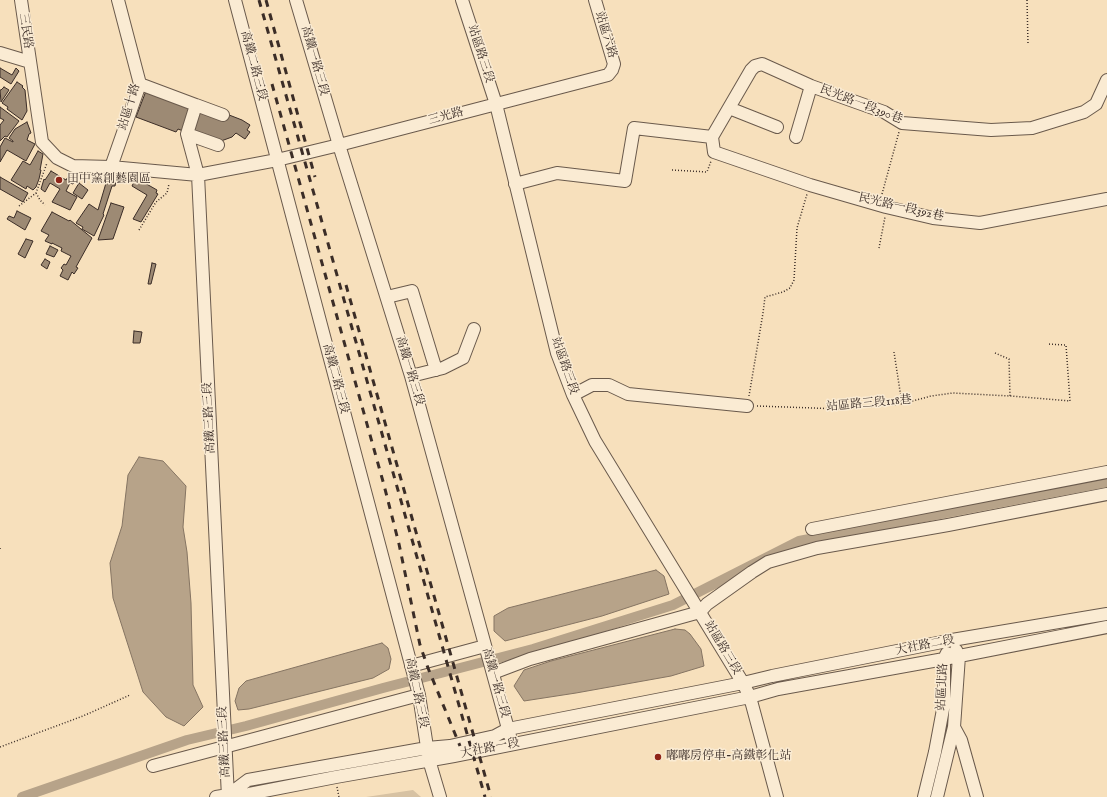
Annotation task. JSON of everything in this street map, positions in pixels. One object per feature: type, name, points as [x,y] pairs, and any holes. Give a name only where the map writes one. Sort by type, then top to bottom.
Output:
[{"type":"street","name":"三民路","points":[[21,0],[42,142],[51,152]]},
{"type":"street","name":"站區十路","points":[[111,167],[140,84],[118,0]]},
{"type":"street","name":"高鐵二路三段","points":[[235,0],[419,695],[429,760],[440,797]]},
{"type":"street","name":"高鐵一路三段","points":[[296,0],[339,145],[411,376],[512,745]]},
{"type":"street","name":"站區路三段","points":[[462,0],[496,104],[557,353],[573,396],[595,441],[744,683],[750,697],[777,797]]},
{"type":"street","name":"站區六路","points":[[595,0],[614,64],[612,70]]},
{"type":"street","points":[[0,53],[30,62]]},
{"type":"street","name":"民光路一段390巷","points":[[712,137],[755,66],[762,64],[811,86],[884,112],[902,123],[991,130],[1032,128],[1084,112],[1096,104],[1107,80]]},
{"type":"street","name":"三光路","points":[[51,152],[57,158],[73,166],[111,167],[198,175],[278,160],[339,145],[608,75],[612,70]]},
{"type":"street","points":[[140,84],[223,115]]},
{"type":"street","points":[[796,137],[811,86]]},
{"type":"street","name":"高鐵三路三段","points":[[196,105],[188,134],[198,175],[228,796]]},
{"type":"street","points":[[729,108],[777,127]]},
{"type":"street","points":[[515,184],[557,173],[625,181],[634,128],[712,137],[714,152]]},
{"type":"street","points":[[188,134],[218,145]]},
{"type":"street","name":"民光路一段392巷","points":[[714,152],[810,185],[882,206],[934,218],[980,223],[1107,199]]},
{"type":"street","points":[[387,297],[412,291],[436,370]]},
{"type":"street","points":[[411,376],[443,368],[463,358],[474,329]]},
{"type":"street","points":[[573,396],[592,385],[609,385],[628,394],[747,406]]},
{"type":"street","points":[[812,529],[1107,472]]},
{"type":"street","points":[[493,673],[530,659],[700,612],[707,604],[768,562],[817,548],[948,525],[1107,494]]},
{"type":"street","name":"大社路二段","points":[[744,683],[952,640],[1107,614]]},
{"type":"street","name":"大社路二段","points":[[750,697],[778,689],[944,659],[1107,627]]},
{"type":"street","name":"站區北路","points":[[936,797],[954,727],[959,656],[952,640]]},
{"type":"street","name":"站區北路","points":[[924,797],[935,752],[944,704],[944,659],[952,640]]},
{"type":"street","points":[[411,666],[485,646]]},
{"type":"street","name":"大社路一段","points":[[228,796],[248,780],[427,748],[450,746],[495,736],[508,730],[744,683]]},
{"type":"street","points":[[153,766],[185,756],[225,747],[419,695]]},
{"type":"street","name":"大社路一段","points":[[216,797],[249,794],[512,745],[750,697]]},
{"type":"street","points":[[954,727],[961,740],[977,797]]},
{"type":"path","points":[[1027,0],[1028,44]]},
{"type":"path","points":[[879,248],[882,206],[902,123]]},
{"type":"path","points":[[19,206],[36,193],[51,152]]},
{"type":"path","points":[[672,170],[706,172],[714,152]]},
{"type":"path","points":[[139,230],[156,202],[167,193],[170,172]]},
{"type":"path","points":[[747,406],[764,313],[764,296],[784,292],[790,288],[794,280],[797,228],[810,185]]},
{"type":"path","points":[[36,193],[45,205]]},
{"type":"path","name":"站區路三段118巷","points":[[747,406],[841,409],[902,404],[931,396],[953,394],[1010,396],[1070,401],[1066,345],[1047,344]]},
{"type":"path","points":[[894,352],[902,404]]},
{"type":"path","points":[[995,353],[1009,359],[1010,396]]},
{"type":"path","points":[[0,747],[83,716],[130,695]]},
{"type":"shaded area","points":[[139,457],[163,461],[186,486],[183,527],[187,552],[191,603],[193,685],[203,707],[184,726],[166,717],[143,692],[113,598],[110,563],[122,526],[128,475]]},
{"type":"shaded area","points":[[656,570],[664,576],[669,594],[602,616],[505,641],[494,631],[494,616],[508,608]]},
{"type":"shaded area","points":[[675,629],[685,630],[690,634],[701,649],[704,666],[671,676],[524,701],[514,686],[524,670],[551,661]]},
{"type":"shaded area","points":[[382,643],[388,648],[391,659],[389,669],[373,678],[249,709],[238,710],[235,701],[239,688],[246,681]]},
{"type":"shaded area","points":[[413,790],[421,797],[366,797]]},
{"type":"building","points":[[0,68],[12,75],[16,68],[19,71],[11,84],[0,77]]},
{"type":"building","points":[[17,82],[23,86],[22,87],[25,90],[27,111],[22,120],[7,109],[8,107],[2,103]]},
{"type":"building","points":[[4,87],[9,90],[1,102],[0,90]]},
{"type":"building","points":[[146,91],[192,108],[183,131],[178,129],[176,132],[136,117]]},
{"type":"building","points":[[0,107],[19,121],[7,137],[5,136],[0,141],[0,125],[4,120],[0,118]]},
{"type":"building","points":[[198,111],[224,113],[242,120],[250,125],[247,130],[250,132],[245,139],[236,133],[232,137],[221,141],[191,133]]},
{"type":"building","points":[[27,122],[31,133],[29,134],[27,140],[35,144],[26,161],[7,150],[0,162],[0,147],[5,138],[13,142],[9,138],[15,129]]},
{"type":"building","points":[[38,151],[43,154],[39,179],[33,190],[27,186],[26,189],[11,180],[23,161],[30,165]]},
{"type":"building","points":[[51,171],[66,180],[71,172],[78,175],[73,184],[70,183],[66,191],[77,197],[70,210],[52,202],[60,189],[50,183],[45,192],[41,189],[44,179],[45,180]]},
{"type":"building","points":[[117,176],[115,186],[112,186],[103,214],[104,215],[94,236],[82,229],[83,227],[76,223],[89,204],[98,210],[106,183],[108,184],[109,177]]},
{"type":"building","points":[[0,177],[28,193],[23,202],[0,189]]},
{"type":"building","points":[[136,178],[157,190],[156,193],[158,194],[141,222],[133,219],[147,195],[132,186]]},
{"type":"building","points":[[79,183],[88,190],[82,199],[73,193]]},
{"type":"building","points":[[111,203],[124,207],[113,239],[98,240]]},
{"type":"building","points":[[17,211],[31,218],[25,230],[7,219],[9,216],[14,218]]},
{"type":"building","points":[[52,212],[69,221],[70,220],[92,238],[76,267],[78,268],[74,274],[72,272],[68,280],[60,276],[63,270],[61,268],[64,264],[66,265],[71,256],[61,251],[62,248],[45,241],[49,235],[41,231]]},
{"type":"building","points":[[26,239],[33,241],[25,258],[18,254]]},
{"type":"building","points":[[50,246],[58,250],[54,257],[46,254]]},
{"type":"building","points":[[45,259],[50,262],[47,269],[41,265]]},
{"type":"building","points":[[152,263],[156,264],[151,284],[148,284]]},
{"type":"building","points":[[134,331],[142,332],[140,343],[133,343]]},
{"type":"waterway","points":[[22,797],[187,740],[246,726],[383,688],[533,649],[673,605],[799,541],[1107,482]]},
{"type":"railway","points":[[259,0],[485,797]]},
{"type":"railway","points":[[266,0],[315,177]]},
{"type":"railway","points":[[272,84],[384,485],[399,544],[420,645],[460,746]]},
{"type":"railway","points":[[346,285],[491,797]]},
{"type":"place","name":"田中窯創藝園區","points":[[59,180]]},
{"type":"place","name":"嘟嘟房停車-高鐵彰化站","points":[[658,757]]}]
